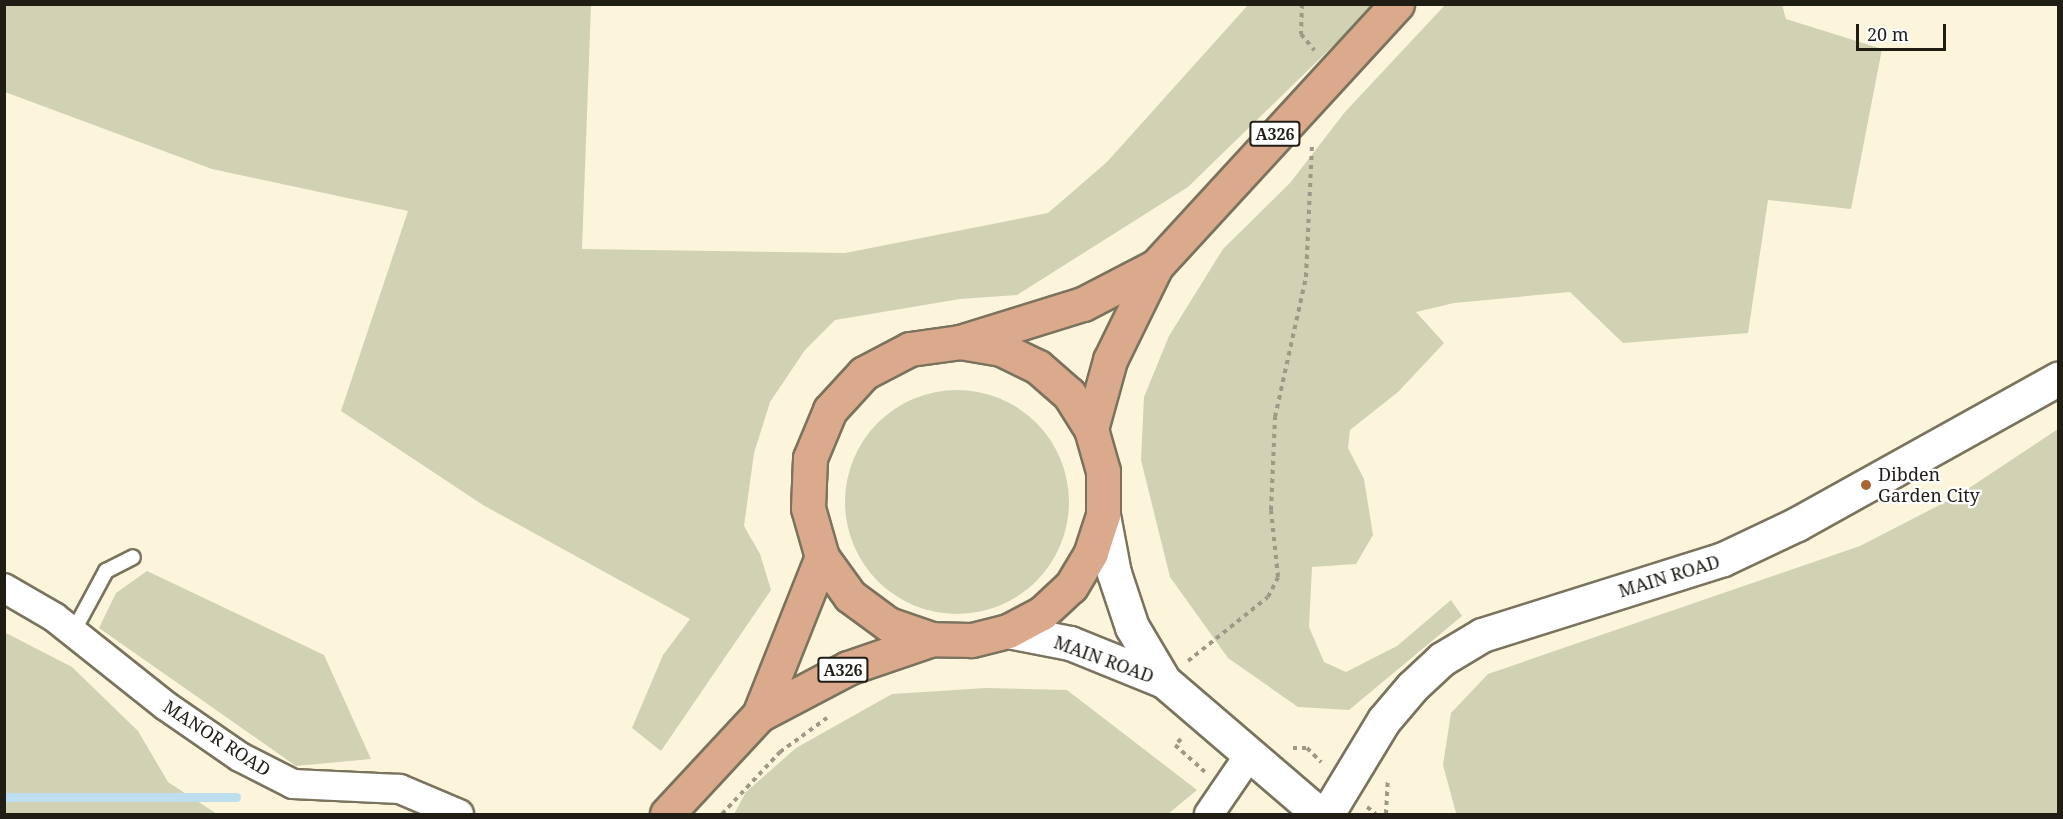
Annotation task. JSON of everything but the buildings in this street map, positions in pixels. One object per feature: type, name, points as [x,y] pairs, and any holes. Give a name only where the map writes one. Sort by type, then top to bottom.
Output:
[{"type":"main road","name":"A326","points":[[1091,429],[1110,360],[1156,266],[1397,4]]},
{"type":"main road","name":"A326","points":[[960,342],[1083,304],[1156,266]]},
{"type":"main road","points":[[960,342],[1000,349],[1038,367],[1069,394],[1091,429],[1103,471],[1103,515],[1091,553],[1071,586],[1042,613],[1008,631],[971,640],[933,639],[888,624],[850,596],[822,558],[808,508],[810,458],[830,410],[864,373],[910,349],[960,342]]},
{"type":"main road","name":"A326","points":[[759,714],[822,558]]},
{"type":"main road","name":"A326","points":[[667,814],[759,714],[848,668],[933,639]]},
{"type":"street","name":"MAIN ROAD","points":[[1327,814],[1384,720],[1412,687],[1442,659],[1482,635],[1723,559],[1797,524],[2058,379]]},
{"type":"street","name":"MAIN ROAD","points":[[1103,515],[1114,573],[1132,627],[1164,681],[1248,757],[1318,814]]},
{"type":"street","name":"MANOR ROAD","points":[[4,588],[54,617],[72,634],[184,719],[240,757],[293,784],[400,789],[459,814]]},
{"type":"street","name":"MAIN ROAD","points":[[1008,631],[1070,643],[1164,681]]},
{"type":"street","points":[[1209,814],[1248,757]]},
{"type":"lane","points":[[72,634],[106,571],[133,557]]},
{"type":"path","points":[[1302,4],[1301,34],[1314,47]]},
{"type":"path","points":[[1164,681],[1268,597],[1278,577],[1271,510],[1275,417],[1306,277],[1312,154]]},
{"type":"path","points":[[722,814],[780,752],[837,711]]},
{"type":"path","points":[[1175,745],[1225,789]]},
{"type":"green space","points":[[4,5],[591,5],[582,249],[845,253],[1048,213],[1107,162],[1248,5],[1375,5],[1188,187],[1017,295],[960,299],[835,320],[805,350],[770,402],[754,453],[744,526],[760,554],[771,590],[661,751],[632,728],[663,655],[690,619],[483,505],[341,411],[408,211],[212,169],[5,92]]},
{"type":"green space","points":[[1445,5],[1782,5],[1786,19],[1882,49],[1851,209],[1768,200],[1748,333],[1623,343],[1570,292],[1454,303],[1416,312],[1444,343],[1398,392],[1350,430],[1348,448],[1364,479],[1373,535],[1356,564],[1312,567],[1309,627],[1324,662],[1346,672],[1397,646],[1451,600],[1462,616],[1349,710],[1298,707],[1228,658],[1170,577],[1141,460],[1144,397],[1169,336],[1223,249],[1290,183],[1345,112]]},
{"type":"green space","points":[[957,390],[1000,399],[1019,409],[1036,423],[1050,440],[1060,459],[1069,502],[1060,545],[1050,564],[1036,581],[1019,595],[1000,605],[957,614],[914,605],[895,595],[878,581],[864,564],[854,545],[845,502],[854,459],[864,440],[878,423],[895,409],[914,399]]},
{"type":"green space","points":[[2058,429],[2058,814],[1456,813],[1443,765],[1451,713],[1488,674],[1860,546],[1957,496]]},
{"type":"green space","points":[[147,571],[324,655],[371,759],[296,766],[99,628],[116,593]]},
{"type":"green space","points":[[4,632],[72,667],[138,731],[168,782],[217,814],[5,814]]},
{"type":"green space","points":[[986,688],[1067,690],[1197,790],[1168,814],[734,814],[746,792],[796,748],[892,694]]},
{"type":"waterway","points":[[4,797],[236,797]]},
{"type":"place","name":"Dibden Garden City","points":[[1866,485]]}]
